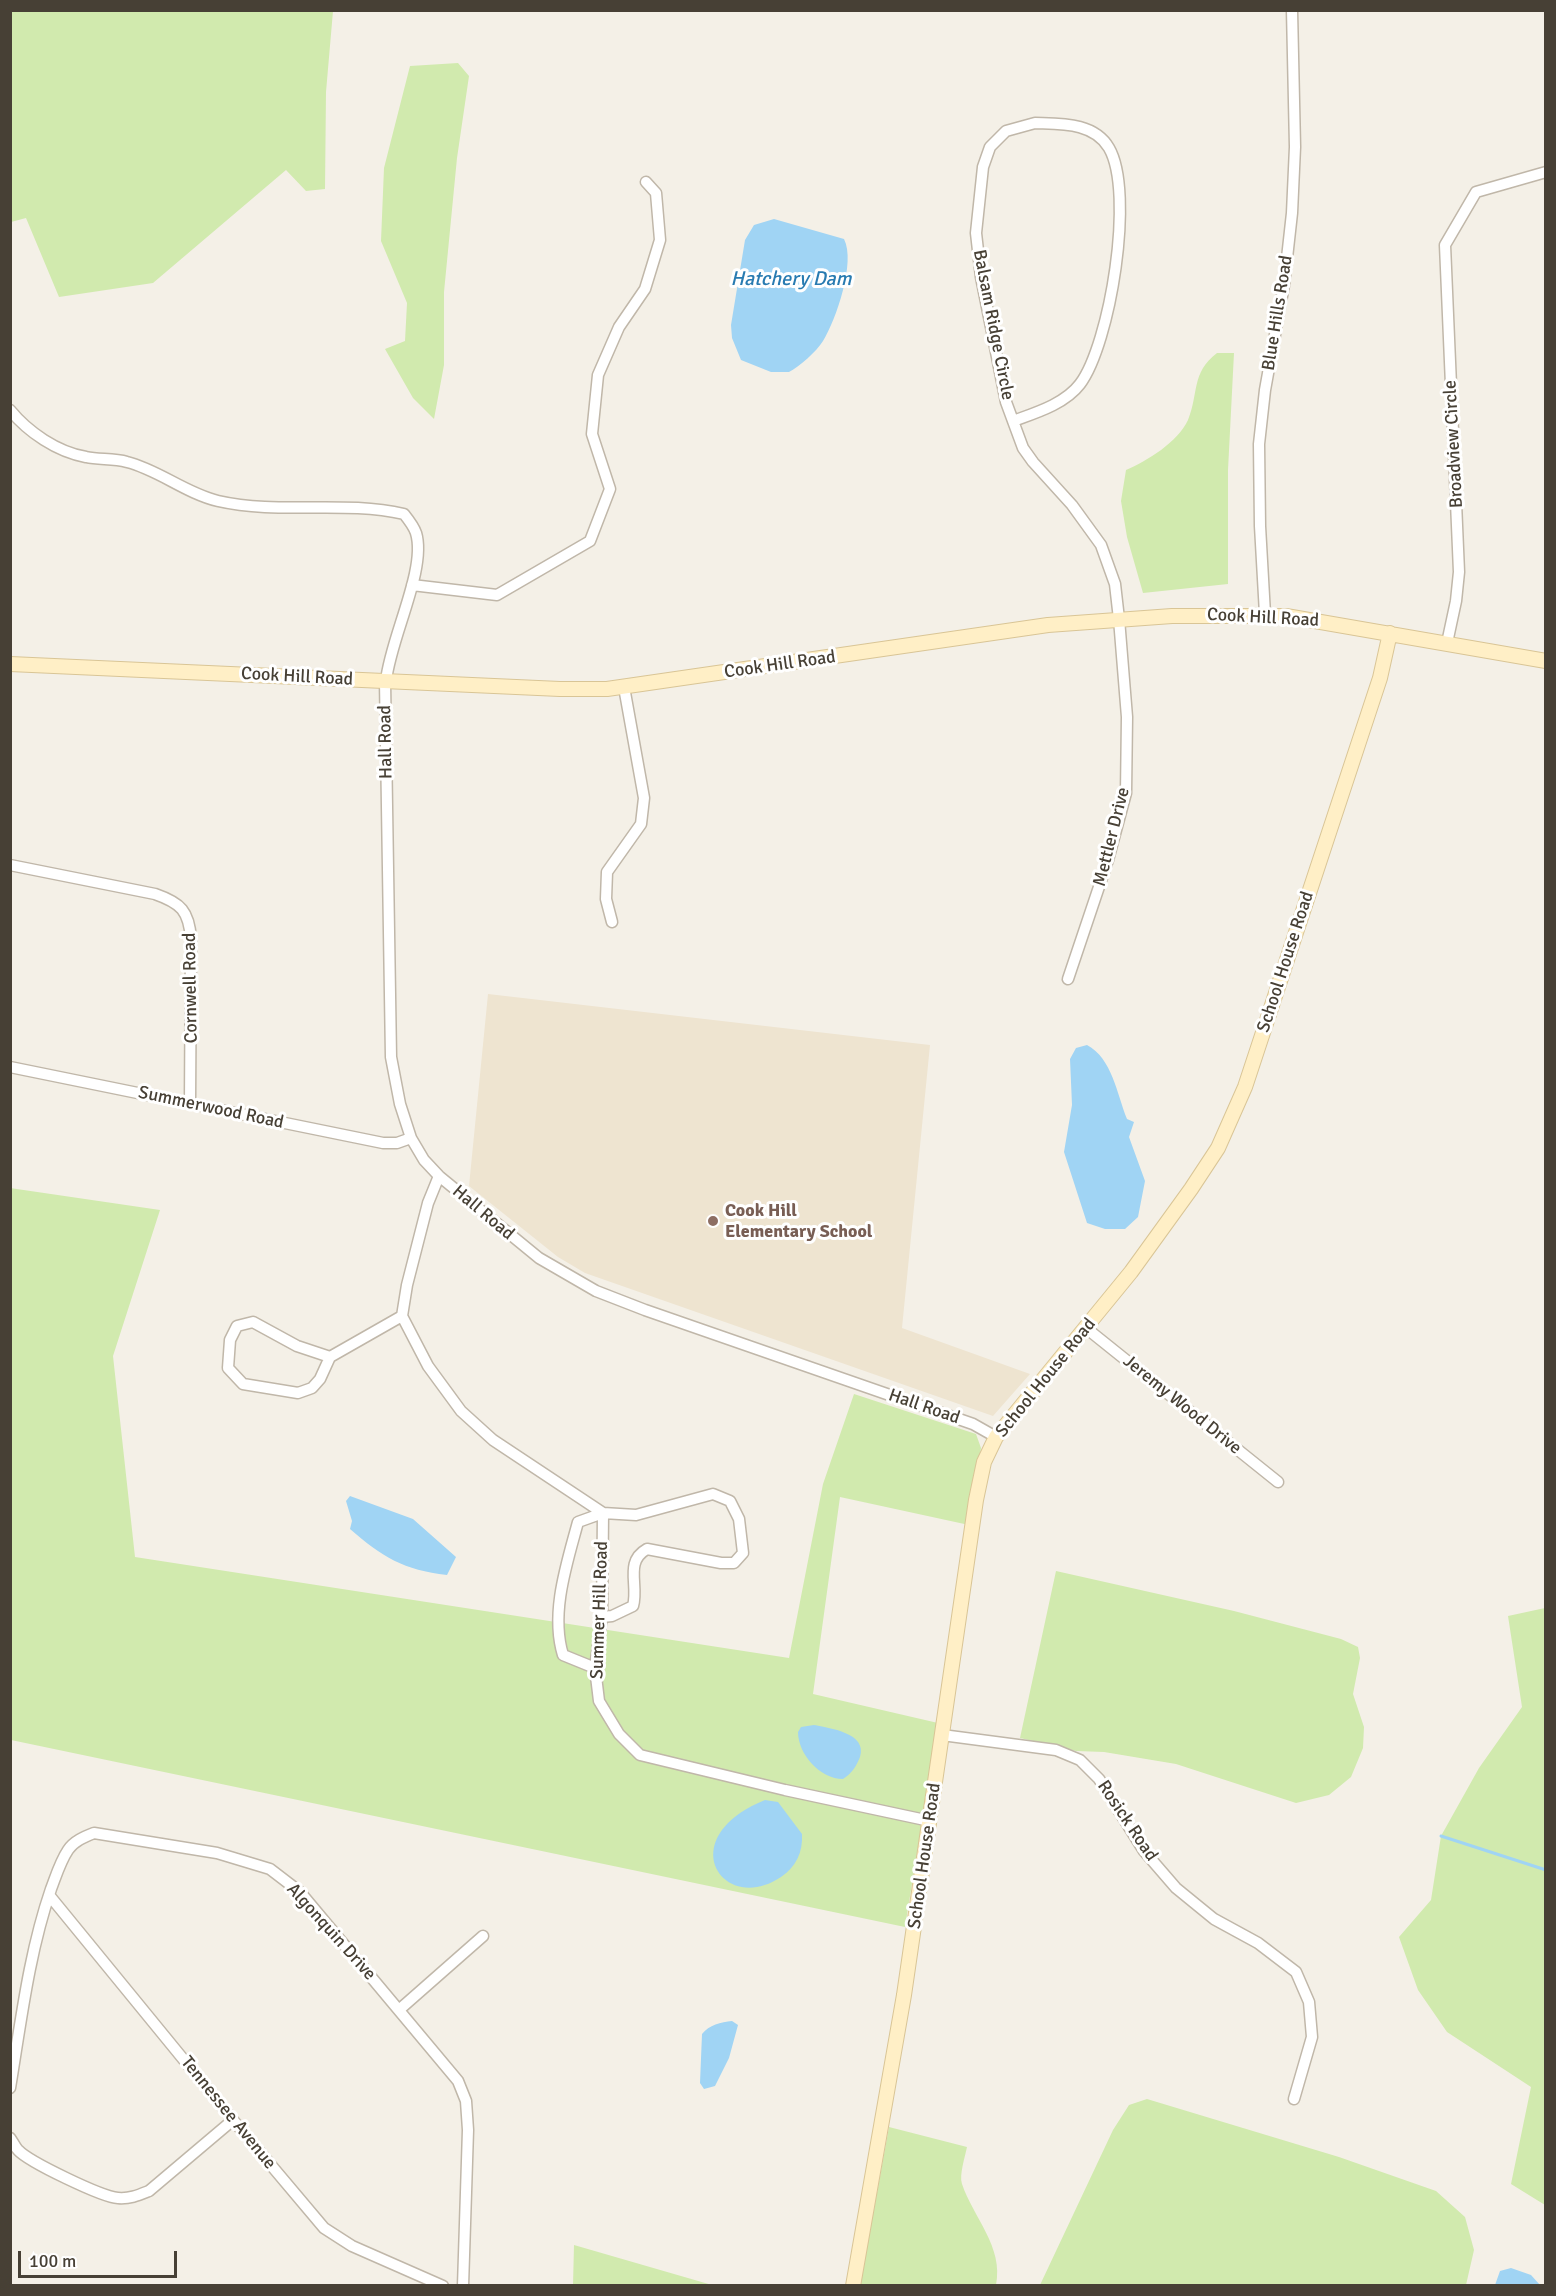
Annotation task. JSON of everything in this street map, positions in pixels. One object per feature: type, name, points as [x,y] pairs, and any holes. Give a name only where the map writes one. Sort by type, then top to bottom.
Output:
[{"type":"street","name":"Blue Hills Road","points":[[1265,614],[1260,526],[1259,444],[1265,390],[1284,285],[1292,213],[1295,147],[1292,10]]},
{"type":"street","name":"Balsam Ridge Circle","points":[[1013,421],[1065,398],[1079,386],[1093,364],[1113,285],[1120,226],[1116,173],[1109,148],[1094,132],[1071,124],[1035,123],[1006,131],[990,147],[983,167],[976,233],[981,277],[1006,402],[1013,421],[1023,448],[1072,505],[1101,546],[1114,584],[1119,619]]},
{"type":"street","name":"Broadview Circle","points":[[1447,643],[1456,601],[1459,572],[1445,245],[1476,192],[1545,172]]},
{"type":"street","points":[[412,585],[497,595],[590,541],[610,489],[592,434],[597,375],[619,327],[645,289],[660,240],[656,193],[646,182]]},
{"type":"street","name":"Hall Road","points":[[10,410],[24,427],[61,448],[85,457],[125,461],[155,471],[184,488],[218,501],[286,508],[374,507],[404,514],[416,532],[419,558],[391,648],[386,681],[391,1057],[400,1104],[411,1138],[424,1160],[439,1176],[538,1258],[596,1291],[974,1424],[996,1437]]},
{"type":"street","name":"Cook Hill Road","points":[[10,664],[561,689],[624,687],[1027,628],[1119,619],[1265,614],[1315,619],[1545,661]]},
{"type":"street","name":"Mettler Drive","points":[[1068,979],[1108,860],[1126,793],[1127,717],[1119,619]]},
{"type":"street","name":"School House Road","points":[[853,2286],[889,2090],[977,1492],[984,1462],[996,1437],[1086,1328],[1191,1189],[1218,1148],[1235,1114],[1365,724],[1389,649],[1390,633]]},
{"type":"street","points":[[612,922],[606,899],[607,872],[640,824],[644,798],[624,687]]},
{"type":"street","name":"Cornwell Road","points":[[10,865],[155,894],[174,900],[185,912],[190,925],[191,939],[190,1103]]},
{"type":"street","name":"Summerwood Road","points":[[10,1067],[383,1143],[397,1143],[411,1138]]},
{"type":"street","points":[[439,1176],[407,1285],[402,1316],[428,1366],[461,1411],[493,1440],[603,1513]]},
{"type":"street","points":[[330,1357],[297,1346],[253,1322],[237,1326],[230,1340],[228,1368],[243,1384],[298,1393],[312,1388],[320,1378],[330,1357],[402,1316]]},
{"type":"street","name":"Jeremy Wood Drive","points":[[1086,1328],[1278,1482]]},
{"type":"street","points":[[595,1668],[563,1654],[559,1640],[563,1581],[578,1522],[603,1513],[636,1515],[713,1494],[730,1501],[739,1519],[743,1553],[734,1563],[721,1563],[647,1549],[638,1554],[633,1565],[636,1595],[633,1606],[612,1616],[602,1617]]},
{"type":"street","name":"Summer Hill Road","points":[[603,1513],[602,1617],[595,1668],[599,1701],[619,1734],[640,1755],[785,1790],[930,1821]]},
{"type":"street","name":"Rosick Road","points":[[942,1734],[1056,1750],[1080,1760],[1099,1779],[1144,1851],[1176,1888],[1214,1919],[1258,1943],[1296,1972],[1309,2002],[1312,2037],[1294,2099]]},
{"type":"street","name":"Algonquin Drive","points":[[10,2088],[25,1995],[49,1895],[68,1849],[80,1838],[94,1833],[217,1853],[270,1869],[300,1892],[400,2008],[458,2081],[466,2101],[468,2130],[463,2286]]},
{"type":"street","name":"Tennessee Avenue","points":[[49,1895],[324,2228],[352,2246],[443,2286]]},
{"type":"street","points":[[400,2008],[483,1936]]},
{"type":"street","points":[[10,2138],[18,2150],[32,2161],[98,2193],[116,2198],[134,2197],[149,2190],[233,2120]]},
{"type":"shaded area","name":"Cook Hill Elementary School","points":[[488,994],[930,1045],[902,1328],[1030,1374],[993,1416],[585,1273],[558,1257],[469,1186]]},
{"type":"green space","points":[[11,10],[333,11],[326,92],[325,189],[306,191],[286,170],[153,283],[59,297],[26,218],[11,222]]},
{"type":"green space","points":[[458,63],[469,76],[457,158],[444,292],[444,365],[434,419],[413,398],[385,349],[405,341],[407,303],[381,241],[384,168],[410,66]]},
{"type":"green space","points":[[1217,353],[1234,353],[1228,470],[1228,584],[1143,593],[1127,537],[1121,501],[1126,470],[1161,450],[1177,436],[1188,420],[1199,376]]},
{"type":"green space","points":[[10,1188],[160,1210],[113,1356],[135,1557],[789,1658],[823,1484],[854,1394],[976,1434],[981,1448],[969,1525],[840,1497],[813,1694],[938,1723],[905,1927],[11,1740]]},
{"type":"green space","points":[[1056,1571],[1234,1611],[1341,1639],[1358,1647],[1360,1658],[1353,1694],[1364,1727],[1363,1748],[1351,1777],[1329,1795],[1296,1803],[1176,1764],[1104,1752],[1076,1751],[1020,1738]]},
{"type":"green space","points":[[1546,1608],[1545,2205],[1511,2184],[1531,2087],[1447,2032],[1418,1990],[1399,1937],[1431,1900],[1441,1836],[1479,1768],[1522,1707],[1508,1616]]},
{"type":"green space","points":[[1147,2099],[1339,2157],[1436,2191],[1465,2217],[1474,2250],[1466,2285],[1040,2285],[1113,2130],[1129,2105]]},
{"type":"green space","points":[[889,2127],[967,2147],[961,2180],[992,2245],[996,2258],[996,2285],[860,2286]]},
{"type":"green space","points":[[574,2245],[712,2285],[573,2285]]},
{"type":"water","name":"Hatchery Dam","points":[[774,219],[844,239],[847,249],[848,262],[843,291],[828,332],[812,354],[789,372],[771,372],[741,360],[732,338],[731,325],[745,240],[754,225]]},
{"type":"water","points":[[1087,1045],[1095,1051],[1108,1068],[1127,1119],[1134,1122],[1129,1137],[1145,1181],[1138,1217],[1125,1229],[1105,1229],[1087,1223],[1064,1152],[1072,1105],[1070,1059],[1076,1048]]},
{"type":"water","points":[[350,1496],[413,1519],[456,1557],[447,1575],[418,1570],[394,1561],[362,1539],[350,1529],[352,1521],[346,1501]]},
{"type":"water","points":[[814,1725],[846,1733],[858,1742],[861,1749],[860,1757],[857,1764],[843,1779],[826,1775],[806,1757],[798,1732],[801,1727]]},
{"type":"water","points":[[765,1800],[778,1802],[802,1834],[800,1853],[791,1869],[781,1877],[760,1886],[741,1887],[726,1880],[716,1867],[713,1851],[720,1834],[736,1816]]},
{"type":"water","points":[[732,2021],[738,2025],[729,2058],[715,2086],[704,2089],[700,2083],[702,2034],[716,2024]]},
{"type":"water","points":[[1511,2268],[1531,2275],[1540,2285],[1495,2285],[1500,2271]]},
{"type":"waterway","points":[[1441,1836],[1546,1870]]},
{"type":"place","name":"Cook Hill Elementary School","points":[[713,1221]]}]
